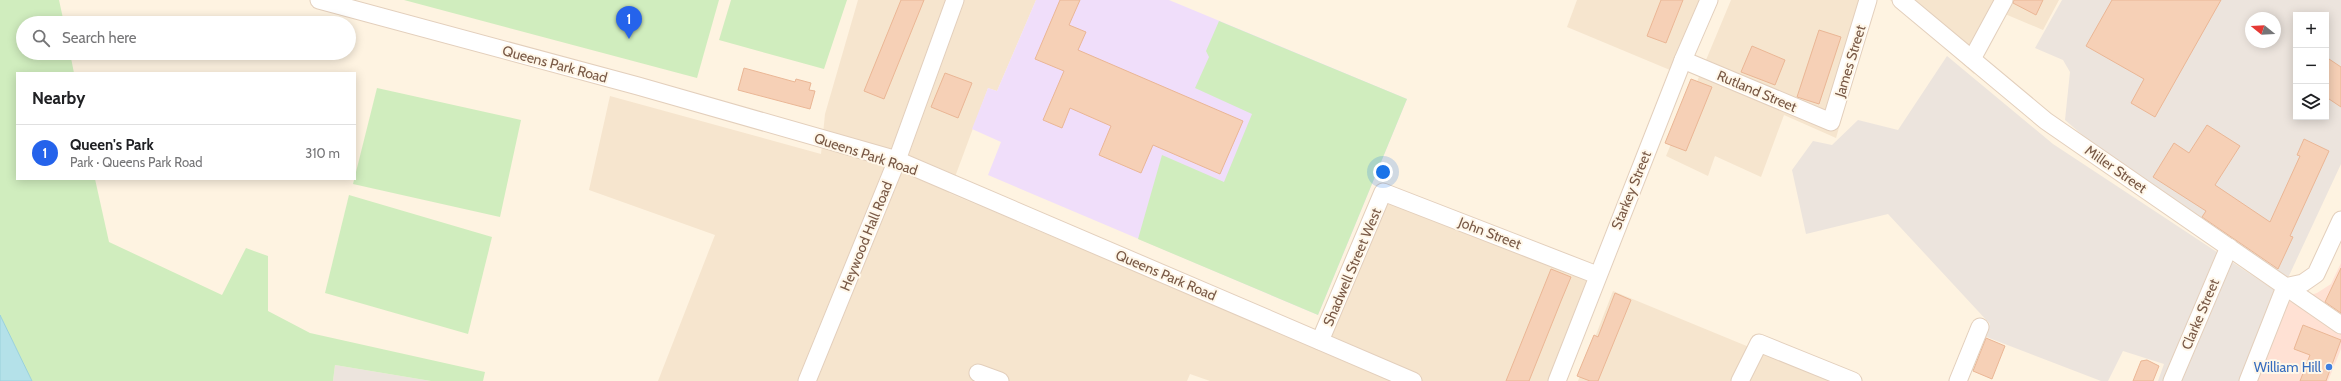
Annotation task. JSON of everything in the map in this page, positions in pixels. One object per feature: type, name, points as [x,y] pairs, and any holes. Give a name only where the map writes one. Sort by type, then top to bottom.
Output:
[{"type":"street","name":"Queens Park Road","points":[[319,0],[638,86],[897,160],[1413,381]]},
{"type":"street","name":"Heywood Hall Road","points":[[807,381],[897,160],[955,0]]},
{"type":"street","name":"Starkey Street","points":[[1557,381],[1683,60],[1709,0]]},
{"type":"street","name":"James Street","points":[[1831,122],[1868,0]]},
{"type":"street","name":"Miller Street","points":[[1901,0],[2046,121],[2229,247],[2285,288],[2341,325]]},
{"type":"street","points":[[1972,59],[2004,0]]},
{"type":"street","name":"Rutland Street","points":[[1683,60],[1831,122]]},
{"type":"street","name":"John Street","points":[[1383,192],[1598,275]]},
{"type":"street","name":"Shadwell Street West","points":[[1320,341],[1383,192]]},
{"type":"street","points":[[2248,381],[2285,288],[2303,283],[2316,274],[2341,220]]},
{"type":"street","name":"Clarke Street","points":[[2172,381],[2229,247]]},
{"type":"street","points":[[1958,381],[1980,327]]},
{"type":"street","points":[[1740,381],[1759,343],[1853,381]]},
{"type":"street","points":[[978,373],[1000,381]]},
{"type":"shaded area","points":[[858,0],[1036,0],[997,91],[988,88],[949,193],[1320,349],[1382,196],[1592,280],[1552,381],[1210,381],[1190,374],[1187,381],[658,381],[715,235],[589,190],[610,96],[821,154],[825,114]]},
{"type":"shaded area","points":[[1036,0],[1169,0],[1407,99],[1318,315],[988,175],[1001,142],[972,129],[988,88],[997,91]]},
{"type":"shaded area","points":[[1577,0],[1701,0],[1670,70],[1567,27]]},
{"type":"shaded area","points":[[1731,0],[1876,0],[1836,138],[1784,115],[1761,177],[1715,156],[1708,176],[1666,156]]},
{"type":"shaded area","points":[[1890,0],[2059,0],[2043,30],[2005,14],[1974,74]]},
{"type":"shaded area","points":[[2062,0],[2341,0],[2341,164],[2287,280],[2101,151],[2065,120],[2070,72],[2063,60],[2035,48]]},
{"type":"shaded area","points":[[1947,56],[2053,144],[2279,293],[2242,381],[2158,381],[2164,364],[2123,351],[2108,381],[2101,381],[1984,336],[1990,324],[1888,214],[1806,234],[1792,170],[1813,141],[1832,145],[1858,120],[1898,130]]},
{"type":"shaded area","points":[[2341,263],[2341,349],[2328,381],[2256,381],[2288,302],[2317,293],[2331,284]]},
{"type":"shaded area","points":[[1613,291],[1832,381],[1578,381]]},
{"type":"shaded area","points":[[335,365],[431,381],[333,381]]},
{"type":"green space","points":[[0,0],[59,0],[62,16],[16,16],[16,60],[71,60],[74,72],[16,72],[16,180],[95,180],[109,242],[222,295],[246,248],[268,256],[268,311],[310,333],[485,372],[483,381],[431,381],[335,365],[333,381],[32,381],[0,315]]},
{"type":"green space","points":[[404,0],[719,0],[697,78]]},
{"type":"green space","points":[[731,0],[847,0],[824,69],[719,40]]},
{"type":"green space","points":[[1219,21],[1407,99],[1318,315],[1138,239],[1162,155],[1224,182],[1252,114],[1195,88],[1209,57],[1206,51]]},
{"type":"green space","points":[[377,88],[521,120],[500,217],[353,184],[354,180],[356,180],[356,172]]},
{"type":"green space","points":[[349,195],[492,237],[468,334],[325,293]]},
{"type":"water","points":[[0,315],[32,381],[0,381]]},
{"type":"building","points":[[901,0],[924,0],[884,99],[864,91]]},
{"type":"building","points":[[1060,0],[1080,0],[1069,25],[1086,32],[1078,50],[1243,121],[1220,174],[1153,145],[1141,173],[1099,155],[1111,126],[1070,108],[1062,128],[1043,120],[1064,71],[1035,59]]},
{"type":"building","points":[[1661,0],[1683,0],[1666,43],[1647,36]]},
{"type":"building","points":[[2014,0],[2043,0],[2036,15],[2013,3]]},
{"type":"building","points":[[2112,0],[2221,0],[2155,117],[2131,103],[2144,79],[2086,46]]},
{"type":"building","points":[[1819,30],[1841,37],[1819,104],[1797,97]]},
{"type":"building","points":[[1752,46],[1785,60],[1775,85],[1741,72]]},
{"type":"building","points":[[2329,59],[2341,67],[2341,107],[2329,99]]},
{"type":"building","points":[[744,68],[795,82],[796,79],[811,83],[809,90],[815,91],[810,109],[738,90]]},
{"type":"building","points":[[945,73],[972,83],[958,118],[931,107]]},
{"type":"building","points":[[1691,79],[1712,87],[1686,151],[1665,143]]},
{"type":"building","points":[[2207,125],[2240,146],[2215,185],[2270,222],[2300,156],[2297,155],[2304,139],[2329,151],[2290,236],[2293,237],[2278,269],[2202,217],[2206,211],[2153,177],[2174,143],[2189,153]]},
{"type":"building","points":[[2341,268],[2341,313],[2325,302]]},
{"type":"building","points":[[1551,269],[1571,277],[1529,381],[1506,381]]},
{"type":"building","points":[[1615,293],[1631,300],[1598,381],[1590,381],[1577,376],[1594,335],[1598,337]]},
{"type":"building","points":[[2303,325],[2341,340],[2326,381],[2300,381],[2310,355],[2294,349]]},
{"type":"building","points":[[1986,338],[2005,346],[1992,379],[1973,371]]},
{"type":"building","points":[[2147,360],[2159,366],[2153,381],[2133,381],[2141,361]]},
{"type":"place","name":"Queen's Park","points":[[629,39]]},
{"type":"place","name":"William Hill","points":[[2329,367]]}]
